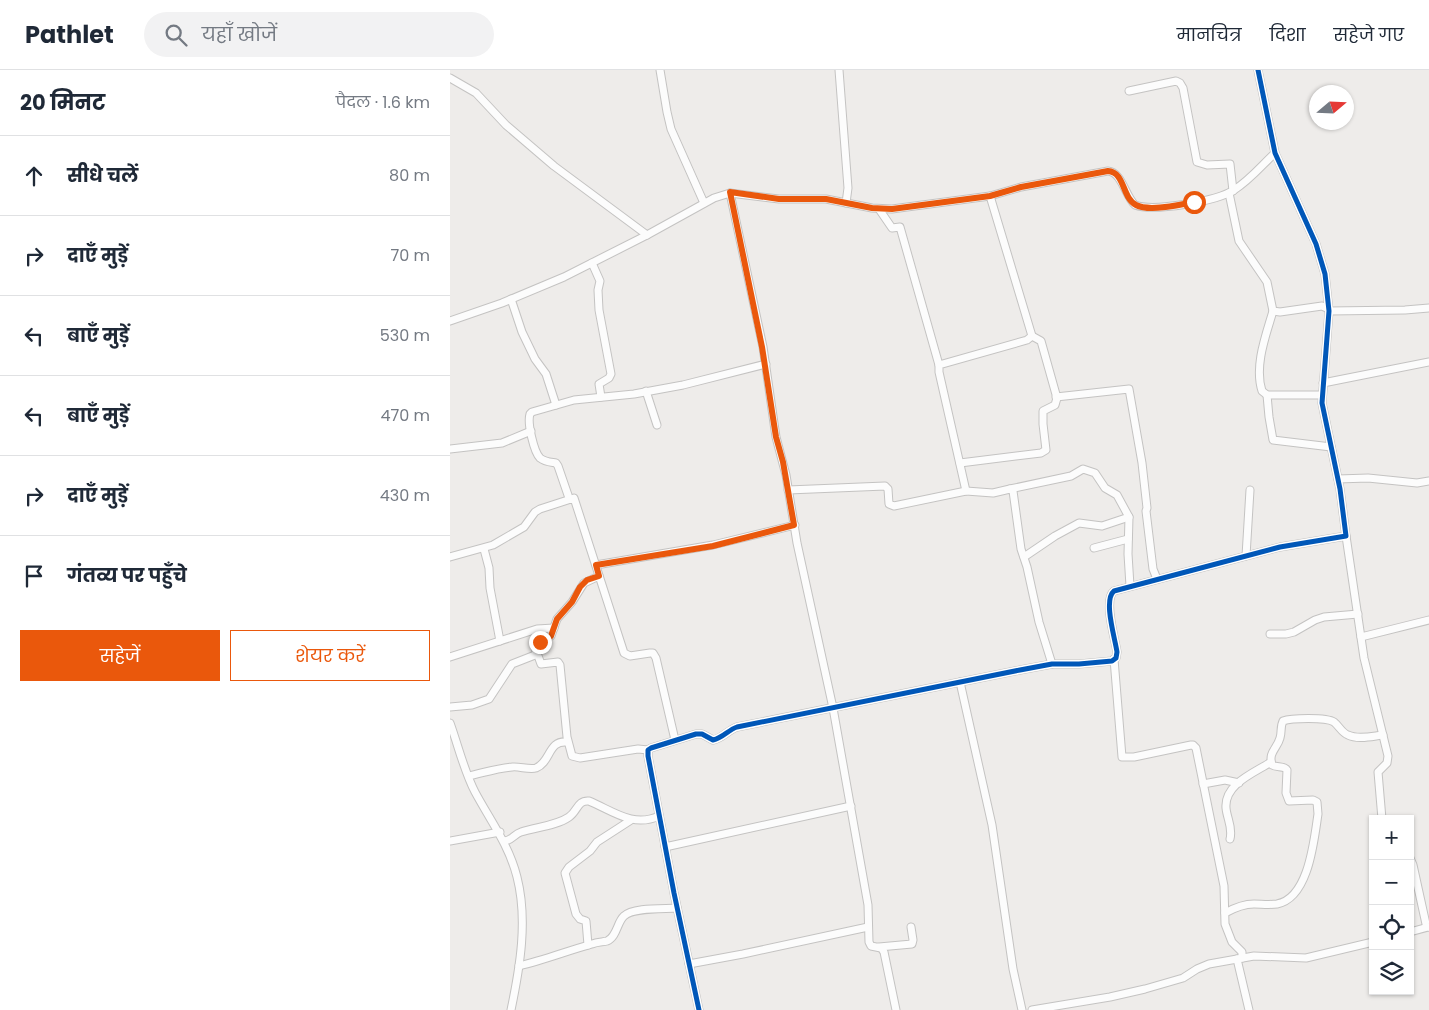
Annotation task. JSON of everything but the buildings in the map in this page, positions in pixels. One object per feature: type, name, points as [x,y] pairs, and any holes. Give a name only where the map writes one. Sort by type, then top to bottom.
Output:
[{"type":"street","points":[[660,70],[671,129],[704,203]]},
{"type":"street","points":[[839,70],[848,188],[846,203]]},
{"type":"street","points":[[1258,70],[1275,153],[1322,258],[1327,282],[1329,310],[1321,395],[1322,407],[1338,479],[1367,671],[1388,760],[1378,772],[1382,815]]},
{"type":"street","points":[[450,78],[476,93],[506,125],[554,166],[647,235]]},
{"type":"street","points":[[1129,91],[1176,81],[1180,83],[1197,162],[1203,165],[1230,164],[1233,178],[1231,192],[1239,241],[1267,282],[1272,311],[1263,346],[1260,368],[1261,389],[1263,393],[1267,395],[1321,395]]},
{"type":"street","points":[[450,321],[564,277],[647,235],[704,203],[730,192],[779,199],[814,198],[879,209],[900,208],[990,196],[1021,187],[1112,171],[1117,174],[1132,202],[1138,206],[1172,206],[1231,192],[1275,153]]},
{"type":"street","points":[[730,192],[766,364],[776,437],[833,708],[868,906],[870,944],[879,947],[912,944],[911,927]]},
{"type":"street","points":[[960,463],[1045,452],[1043,411],[1055,405],[1056,397],[1041,341],[1032,336],[990,196]]},
{"type":"street","points":[[879,209],[892,228],[900,227],[939,365],[966,491]]},
{"type":"street","points":[[592,262],[600,281],[598,310],[611,374],[609,378],[599,384],[601,397]]},
{"type":"street","points":[[511,299],[522,332],[535,359],[546,374],[556,405]]},
{"type":"street","points":[[1272,311],[1280,312],[1322,306],[1329,310],[1405,310],[1429,308]]},
{"type":"street","points":[[939,365],[1027,340],[1032,336]]},
{"type":"street","points":[[1323,383],[1429,362]]},
{"type":"street","points":[[569,498],[558,466],[542,460],[538,455],[531,431],[530,414],[556,405],[688,384],[766,364]]},
{"type":"street","points":[[1056,397],[1129,389],[1142,463],[1148,508],[1146,511],[1157,579]]},
{"type":"street","points":[[646,391],[657,425]]},
{"type":"street","points":[[1267,395],[1272,440],[1331,447]]},
{"type":"street","points":[[450,449],[502,443],[531,431]]},
{"type":"street","points":[[788,490],[885,486],[888,489],[889,504],[894,506],[966,491],[993,493],[1071,476],[1081,470],[1086,470],[1095,473],[1105,488],[1117,495],[1129,517],[1130,586]]},
{"type":"street","points":[[1338,479],[1368,478],[1417,483],[1429,481]]},
{"type":"street","points":[[1010,489],[1013,491],[1015,498],[1021,546],[1052,664]]},
{"type":"street","points":[[1246,556],[1250,490]]},
{"type":"street","points":[[450,558],[484,549],[501,541],[524,527],[535,512],[572,497],[575,500],[578,515],[624,653],[627,656],[650,653],[654,655],[675,740]]},
{"type":"street","points":[[1024,557],[1055,536],[1079,523],[1102,526],[1129,517]]},
{"type":"street","points":[[596,565],[713,546],[794,525]]},
{"type":"street","points":[[1249,1010],[1240,958],[1242,952],[1232,942],[1226,931],[1224,886],[1196,748],[1193,745],[1134,757],[1122,757],[1114,659],[1117,656],[1117,652],[1109,596],[1114,591],[1130,586],[1246,556],[1301,543],[1346,536]]},
{"type":"street","points":[[1094,548],[1128,539]]},
{"type":"street","points":[[484,549],[489,568],[490,588],[500,641]]},
{"type":"street","points":[[599,576],[584,583],[572,602],[557,619],[551,636],[538,644],[537,653],[541,664],[558,662],[560,665],[567,742],[570,754],[576,758],[638,749],[648,750],[699,733],[713,740],[720,738],[729,730],[737,727],[1052,664],[1080,664],[1114,659]]},
{"type":"street","points":[[1270,634],[1294,632],[1324,617],[1358,614]]},
{"type":"street","points":[[1361,637],[1429,620]]},
{"type":"street","points":[[450,657],[536,629],[554,628]]},
{"type":"street","points":[[450,707],[467,706],[489,699],[512,664],[537,653]]},
{"type":"street","points":[[960,682],[992,825],[1013,969],[1022,1010]]},
{"type":"street","points":[[1224,913],[1242,905],[1276,904],[1284,901],[1302,883],[1308,868],[1319,805],[1316,800],[1287,800],[1287,770],[1284,767],[1273,766],[1271,762],[1271,753],[1280,739],[1281,724],[1287,720],[1328,720],[1334,722],[1348,735],[1354,737],[1383,735]]},
{"type":"street","points":[[450,723],[475,792],[504,841],[513,864],[520,893],[522,931],[519,966],[511,1010]]},
{"type":"street","points":[[469,776],[511,767],[534,768],[542,763],[555,744],[567,742]]},
{"type":"street","points":[[648,750],[665,847],[699,1010]]},
{"type":"street","points":[[1230,839],[1231,830],[1226,800],[1230,791],[1239,782],[1271,762]]},
{"type":"street","points":[[1203,784],[1225,780],[1239,782]]},
{"type":"street","points":[[504,841],[508,841],[520,832],[565,819],[574,813],[579,804],[585,801],[589,801],[631,820],[648,820],[659,816]]},
{"type":"street","points":[[665,847],[851,806]]},
{"type":"street","points":[[588,945],[586,921],[580,919],[576,914],[565,873],[590,851],[597,842],[631,820]]},
{"type":"street","points":[[450,841],[500,832]]},
{"type":"street","points":[[1411,860],[1428,927],[1414,931]]},
{"type":"street","points":[[519,966],[611,939],[622,918],[628,913],[677,908]]},
{"type":"street","points":[[689,964],[868,927]]},
{"type":"street","points":[[1032,1010],[1145,989],[1183,978],[1204,966],[1240,958],[1258,956],[1306,958],[1369,943]]},
{"type":"street","points":[[879,947],[884,952],[896,1010]]},
{"type":"cycle path","points":[[699,1010],[674,893],[648,750],[696,734],[702,734],[713,740],[720,738],[737,727],[1020,670],[1052,664],[1112,661],[1116,658],[1117,652],[1110,611],[1111,596],[1114,591],[1280,547],[1346,536],[1340,489],[1322,403],[1329,311],[1325,274],[1316,244],[1275,153],[1258,70]]},
{"type":"route","points":[[540,642],[551,636],[557,619],[572,602],[577,591],[584,583],[599,576],[596,565],[713,546],[794,525],[783,462],[776,437],[767,370],[730,192],[779,199],[826,199],[872,208],[892,209],[990,196],[1021,187],[1112,171],[1117,174],[1128,196],[1135,205],[1150,208],[1194,202]]}]
